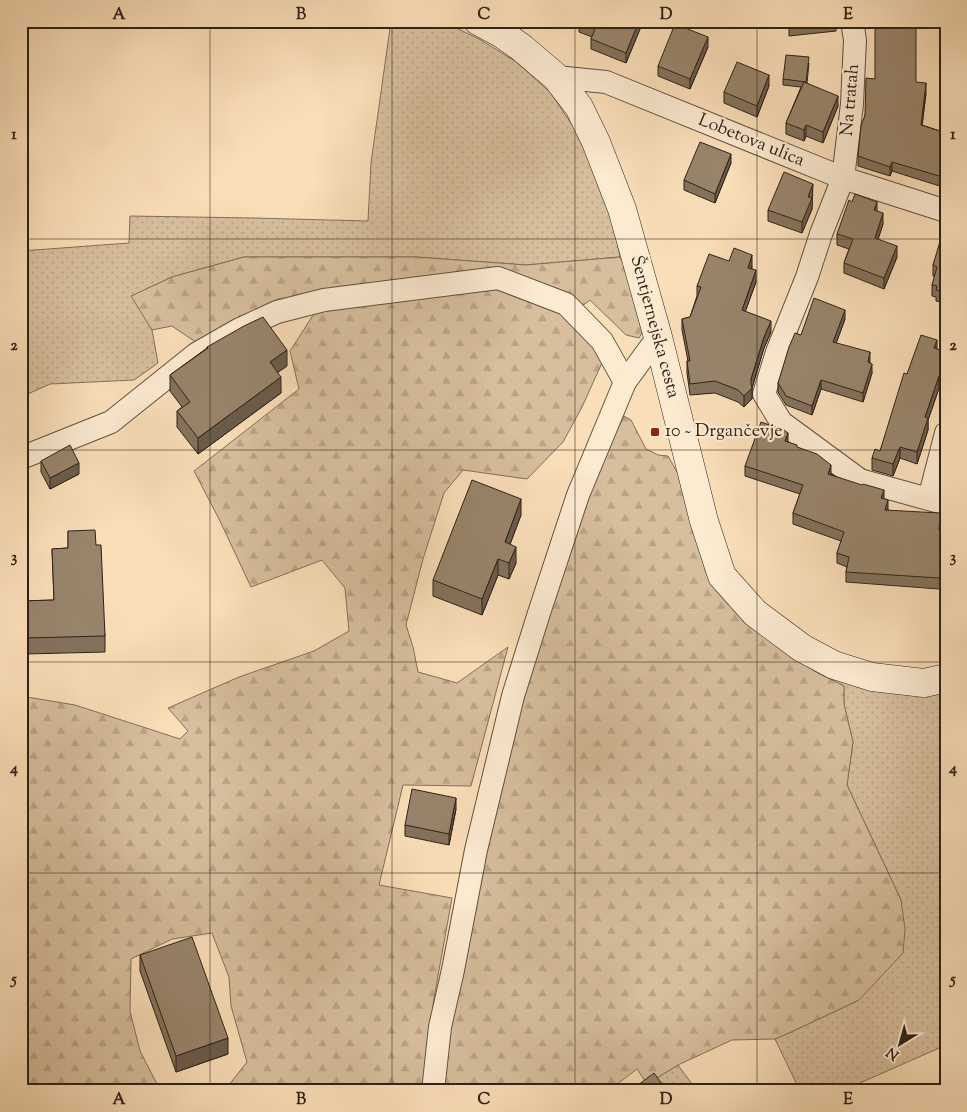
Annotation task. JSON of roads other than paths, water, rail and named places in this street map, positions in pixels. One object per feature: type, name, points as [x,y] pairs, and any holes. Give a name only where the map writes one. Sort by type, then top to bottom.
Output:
[{"type":"main road","name":"Šentjernejska cesta","points":[[478,21],[522,48],[556,77],[579,107],[596,142],[619,201],[658,338],[704,521],[722,576],[755,613],[802,648],[834,665],[872,677],[924,683],[946,678]]},
{"type":"street","name":"Na tratah","points":[[852,21],[855,40],[852,104],[843,178],[777,352],[764,394],[781,422],[860,480],[937,501]]},
{"type":"street","name":"Lobetova ulica","points":[[556,77],[606,82],[843,178],[946,210]]},
{"type":"street","points":[[21,458],[111,422],[196,354],[238,330],[277,312],[324,300],[498,278],[566,304],[602,341],[625,382]]},
{"type":"street","points":[[433,1091],[440,1027],[476,850],[513,696],[578,495],[625,382],[658,338]]},
{"type":"street","points":[[937,501],[946,434]]},
{"type":"place","name":"10 ~ Drgančevje","points":[[655,432]]}]
